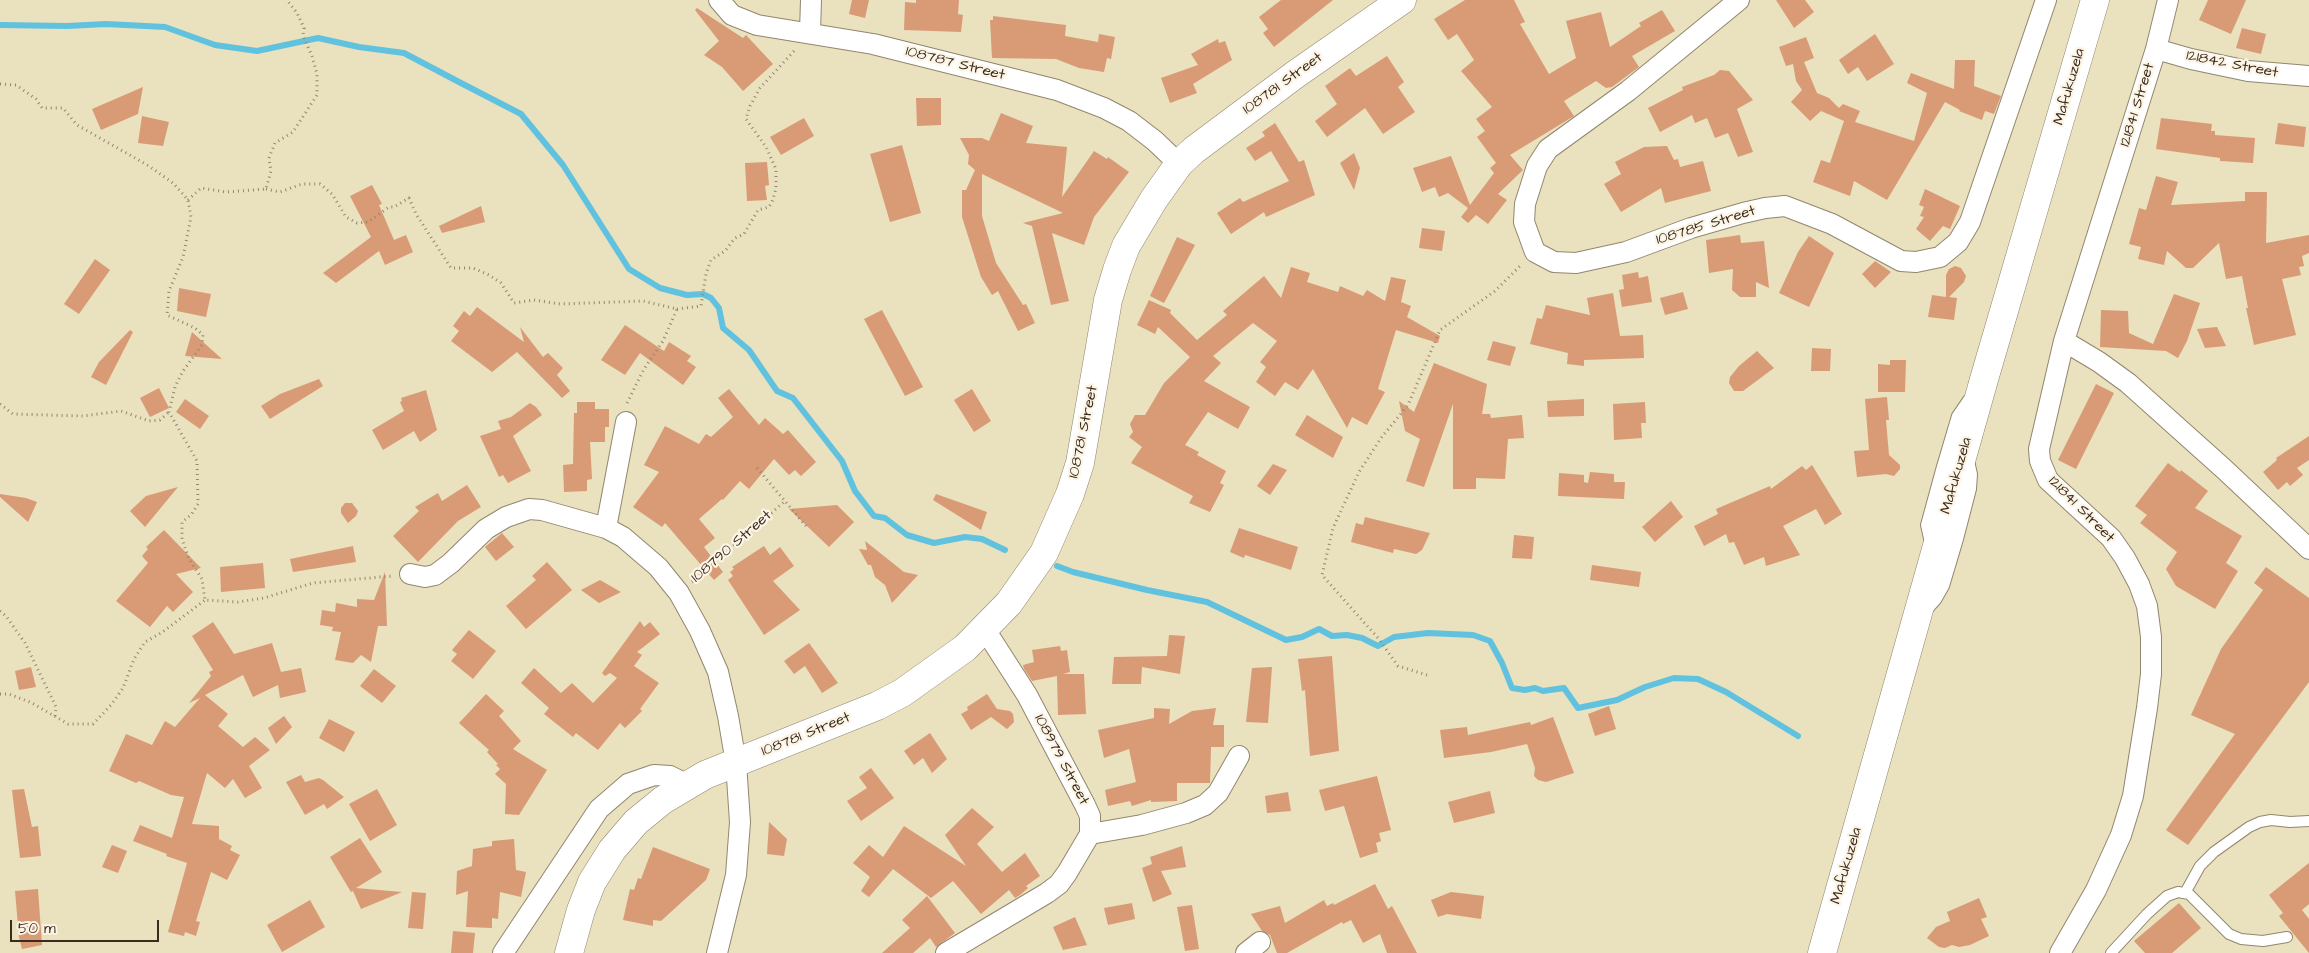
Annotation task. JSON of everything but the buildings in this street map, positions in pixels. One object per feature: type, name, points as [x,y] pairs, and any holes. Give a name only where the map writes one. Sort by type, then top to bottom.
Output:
[{"type":"street","name":"108787 Street","points":[[719,0],[732,15],[744,22],[873,44],[1057,90],[1104,108],[1130,121],[1156,141],[1180,164]]},
{"type":"street","points":[[810,32],[811,0]]},
{"type":"street","name":"108781 Street","points":[[569,953],[581,910],[592,882],[612,850],[636,822],[663,800],[688,785],[736,763],[877,706],[902,693],[965,648],[1009,603],[1029,577],[1060,520],[1080,463],[1108,300],[1126,246],[1138,225],[1180,164],[1194,150],[1296,74],[1402,0]]},
{"type":"street","points":[[1535,252],[1524,222],[1525,204],[1537,166],[1548,149],[1628,91],[1739,0]]},
{"type":"street","name":"108785 Street","points":[[1535,252],[1554,262],[1576,263],[1626,252],[1691,228],[1743,213],[1785,206],[1832,224],[1901,261],[1916,262],[1940,258],[1958,242],[1970,222],[2046,0]]},
{"type":"street","name":"Mafukuzela","points":[[1822,953],[1985,376],[2095,0]]},
{"type":"street","name":"121841 Street","points":[[2060,953],[2096,890],[2122,834],[2133,796],[2141,754],[2151,674],[2151,637],[2146,606],[2139,584],[2126,558],[2111,538],[2048,480],[2040,461],[2039,449],[2064,341],[2156,48],[2168,0]]},
{"type":"street","name":"121842 Street","points":[[2156,48],[2191,59],[2248,71],[2309,76]]},
{"type":"street","points":[[2285,75],[2309,90]]},
{"type":"street","points":[[2064,341],[2100,362],[2128,383],[2224,469],[2309,549]]},
{"type":"street","points":[[606,528],[626,422]]},
{"type":"street","name":"108790 Street","points":[[410,574],[425,577],[435,575],[451,563],[486,529],[506,516],[529,509],[542,510],[606,528],[624,537],[658,567],[679,594],[700,631],[718,672],[736,763],[740,822],[736,875],[717,953]]},
{"type":"street","name":"108979 Street","points":[[984,628],[1028,696],[1085,805],[1090,816],[1090,834]]},
{"type":"street","points":[[946,953],[1059,884],[1067,874],[1090,834],[1124,830],[1186,813],[1205,805],[1218,793],[1239,756]]},
{"type":"street","points":[[502,953],[599,809],[628,784],[654,775],[670,776],[688,785]]},
{"type":"lane","points":[[1934,558],[1926,524],[1941,470],[1958,416],[1985,376]]},
{"type":"lane","points":[[1919,612],[1928,609],[1944,586],[1958,539],[1971,489],[1972,474],[1965,448]]},
{"type":"lane","points":[[2184,893],[2200,866],[2210,856],[2249,827],[2271,820],[2309,821]]},
{"type":"lane","points":[[2111,953],[2147,914],[2168,896],[2178,892],[2189,894],[2229,934],[2263,941],[2287,937]]},
{"type":"path","points":[[266,189],[271,171],[269,158],[275,143],[293,132],[317,95],[317,74],[303,36],[304,28],[297,13],[287,0]]},
{"type":"path","points":[[188,200],[201,188],[245,192],[266,189],[280,192],[302,184],[320,184],[332,194],[346,217],[357,223],[368,222],[389,207],[394,207],[409,198],[416,214],[451,268],[473,268],[489,276],[501,283],[514,302],[534,300],[560,304],[643,300],[677,309],[702,306],[706,274],[711,260],[725,251],[735,238],[744,234],[758,210],[769,207],[776,189],[776,169],[766,147],[746,119],[750,106],[760,88],[810,32]]},
{"type":"path","points":[[0,84],[16,85],[36,99],[42,108],[63,108],[77,125],[149,166],[172,183],[188,200],[191,217],[183,257],[169,291],[167,315],[195,328],[203,335],[202,344],[183,370],[175,387],[170,412],[160,420],[148,421],[120,411],[83,416],[13,414],[0,404]]},
{"type":"path","points":[[1427,675],[1398,666],[1378,638],[1322,575],[1333,528],[1359,472],[1381,438],[1408,405],[1440,330],[1495,291],[1535,252]]},
{"type":"path","points":[[626,422],[628,414],[627,402],[644,369],[663,341],[677,309]]},
{"type":"path","points":[[170,412],[198,462],[198,504],[191,515],[182,522],[182,539],[189,559],[202,579],[205,600]]},
{"type":"path","name":"108790 Street","points":[[758,468],[806,526]]},
{"type":"path","name":"108790 Street","points":[[679,594],[785,501]]},
{"type":"path","points":[[0,694],[9,694],[32,703],[68,724],[93,724],[112,705],[123,688],[134,659],[144,642],[161,633],[205,600],[238,602],[264,598],[313,583],[410,574]]},
{"type":"path","points":[[0,611],[6,616],[24,643],[42,677],[56,707],[55,716]]},
{"type":"waterway","points":[[0,25],[67,26],[106,24],[165,27],[215,45],[257,51],[318,38],[359,47],[404,53],[521,114],[563,165],[629,269],[660,288],[687,295],[703,294],[711,298],[719,308],[723,328],[749,350],[777,391],[793,398],[842,461],[855,491],[874,516],[885,518],[907,535],[934,543],[965,537],[982,539],[1005,550]]},
{"type":"waterway","points":[[1057,566],[1073,572],[1147,590],[1207,602],[1286,640],[1302,637],[1319,629],[1332,636],[1347,635],[1362,638],[1378,646],[1394,637],[1428,633],[1473,635],[1490,641],[1502,663],[1512,688],[1525,690],[1535,688],[1543,691],[1564,688],[1578,708],[1617,700],[1645,687],[1674,678],[1698,679],[1726,692],[1798,736]]}]
